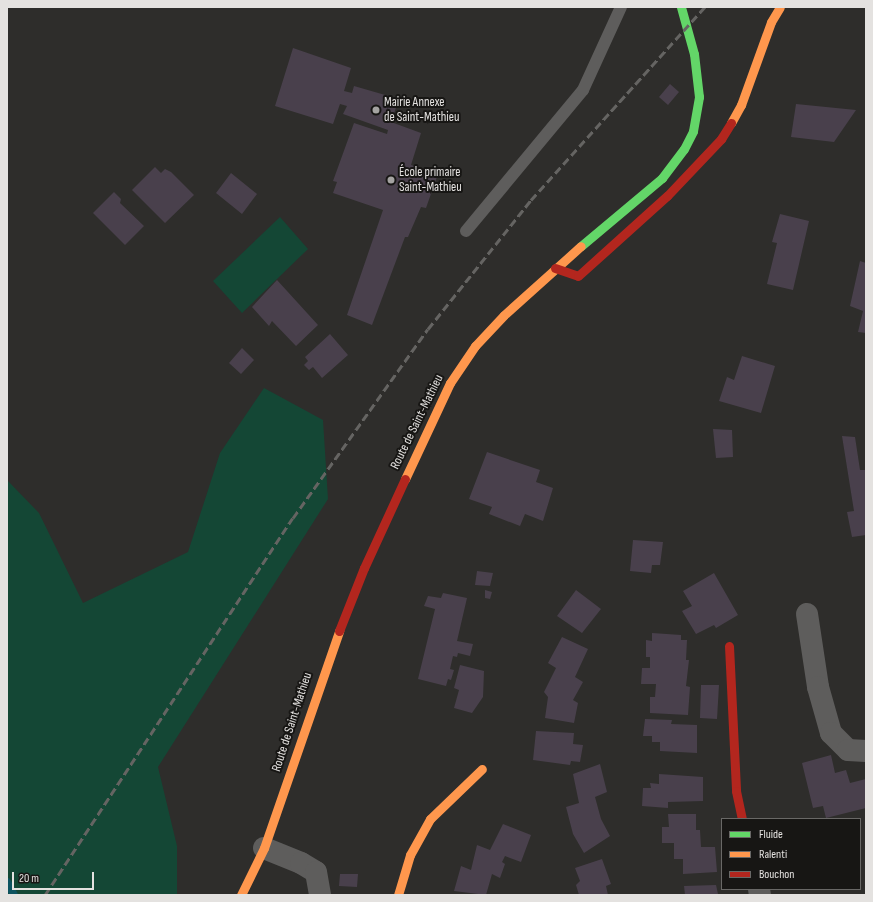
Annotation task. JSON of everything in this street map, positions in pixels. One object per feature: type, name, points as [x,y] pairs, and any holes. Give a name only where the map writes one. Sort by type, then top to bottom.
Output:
[{"type":"street","name":"Route de Saint-Mathieu","points":[[241,895],[264,848],[326,662],[364,568],[438,405],[450,383],[475,346],[555,268],[662,178],[674,163],[693,131],[699,97],[695,62],[681,7]]},
{"type":"street","points":[[555,268],[578,276],[667,196],[721,139],[741,105],[770,22],[780,7]]},
{"type":"street","points":[[807,614],[818,687],[831,733],[848,750],[866,751]]},
{"type":"street","points":[[729,646],[736,791],[742,818]]},
{"type":"street","points":[[398,895],[410,855],[430,819],[482,768]]},
{"type":"street","points":[[264,848],[301,863],[316,872],[320,895]]},
{"type":"lane","points":[[466,231],[583,90],[621,7]]},
{"type":"green space","points":[[280,217],[308,249],[242,313],[213,281]]},
{"type":"green space","points":[[264,388],[323,420],[328,499],[158,767],[177,846],[177,895],[7,895],[7,480],[39,513],[83,603],[188,552],[220,453]]},
{"type":"building","points":[[293,48],[351,68],[344,91],[352,93],[354,86],[399,99],[391,122],[421,133],[411,165],[438,174],[426,208],[421,207],[408,237],[405,237],[372,325],[347,315],[383,210],[333,193],[337,182],[333,181],[354,123],[387,134],[388,130],[343,114],[347,106],[340,104],[333,124],[275,106]]},
{"type":"building","points":[[670,84],[679,92],[668,105],[659,97]]},
{"type":"building","points":[[796,104],[856,110],[834,142],[791,137]]},
{"type":"building","points":[[155,167],[161,173],[165,169],[171,172],[194,195],[165,223],[132,190]]},
{"type":"building","points":[[231,173],[257,194],[242,214],[216,193]]},
{"type":"building","points":[[114,192],[121,199],[120,203],[144,226],[125,245],[93,213]]},
{"type":"building","points":[[780,214],[809,221],[793,290],[767,284],[777,243],[772,242]]},
{"type":"building","points":[[860,261],[866,263],[866,333],[858,332],[863,311],[850,306]]},
{"type":"building","points":[[277,280],[318,325],[296,346],[272,321],[269,326],[252,307]]},
{"type":"building","points":[[330,334],[348,355],[322,378],[313,367],[309,370],[304,365],[308,361],[305,357]]},
{"type":"building","points":[[242,348],[254,360],[241,374],[229,363]]},
{"type":"building","points":[[742,356],[775,366],[761,413],[719,401],[727,377],[734,380]]},
{"type":"building","points":[[713,429],[732,430],[733,457],[716,458]]},
{"type":"building","points":[[842,436],[855,437],[860,470],[866,470],[866,535],[852,537],[847,512],[854,511]]},
{"type":"building","points":[[487,452],[540,470],[536,482],[553,488],[543,521],[525,514],[520,526],[489,514],[492,507],[469,499]]},
{"type":"building","points":[[633,540],[663,542],[660,565],[652,565],[651,573],[630,571]]},
{"type":"building","points":[[477,571],[493,573],[490,586],[475,585]]},
{"type":"building","points":[[714,573],[738,615],[716,628],[714,625],[696,634],[682,611],[692,606],[683,591]]},
{"type":"building","points":[[485,590],[492,592],[490,599],[485,598]]},
{"type":"building","points":[[576,590],[601,609],[582,633],[557,616]]},
{"type":"building","points":[[443,593],[467,598],[457,641],[473,644],[470,656],[458,653],[457,657],[453,656],[450,669],[454,670],[451,680],[448,679],[446,686],[418,679],[435,609],[424,606],[428,596],[441,598]]},
{"type":"building","points":[[652,633],[681,635],[681,640],[687,640],[686,660],[689,660],[686,686],[690,687],[688,715],[650,713],[650,697],[655,697],[656,684],[641,684],[642,668],[650,668],[650,657],[646,657],[646,640],[652,641]]},
{"type":"building","points":[[562,637],[588,649],[575,677],[583,682],[573,700],[578,703],[574,723],[545,718],[548,697],[544,692],[556,668],[548,663]]},
{"type":"building","points":[[460,665],[484,671],[483,697],[472,713],[454,708],[459,690],[454,688]]},
{"type":"building","points":[[701,685],[719,685],[717,719],[700,718]]},
{"type":"building","points":[[645,719],[672,720],[671,724],[697,725],[697,753],[660,751],[660,742],[652,742],[652,736],[643,736]]},
{"type":"building","points":[[536,731],[574,733],[573,744],[583,745],[580,762],[571,761],[570,765],[533,760]]},
{"type":"building","points":[[831,755],[835,773],[846,770],[850,783],[866,779],[866,808],[826,818],[823,806],[813,808],[802,763]]},
{"type":"building","points":[[600,764],[607,792],[595,797],[601,819],[610,836],[584,853],[573,834],[566,807],[579,803],[573,774]]},
{"type":"building","points":[[659,774],[703,777],[703,801],[668,802],[668,808],[642,806],[643,788],[651,788],[650,783],[659,784]]},
{"type":"building","points":[[668,814],[696,814],[696,830],[700,830],[701,847],[715,847],[717,872],[683,874],[683,859],[674,859],[674,843],[662,843],[662,827],[669,827]]},
{"type":"building","points":[[503,824],[531,835],[521,862],[505,856],[502,862],[505,864],[500,878],[492,874],[486,895],[454,891],[461,866],[471,870],[477,845],[490,850]]},
{"type":"building","points":[[602,859],[611,884],[606,886],[608,895],[579,895],[576,885],[580,881],[575,868]]},
{"type":"building","points":[[340,874],[358,874],[357,887],[339,886]]},
{"type":"building","points":[[716,885],[718,894],[715,895],[685,895],[684,886]]},
{"type":"waterway","points":[[7,882],[14,895]]},
{"type":"railway","points":[[45,895],[293,518],[428,329],[531,200],[705,7]]},
{"type":"traffic: fast","points":[[581,246],[662,178],[684,149],[693,131],[699,97],[694,54],[681,7]]},
{"type":"traffic: slow","points":[[731,123],[741,105],[771,22],[780,7]]},
{"type":"traffic: slow","points":[[405,479],[450,383],[475,346],[504,315],[581,246]]},
{"type":"traffic: slow","points":[[241,895],[264,848],[339,631]]},
{"type":"traffic: slow","points":[[398,895],[410,855],[430,819],[482,769]]},
{"type":"traffic: jam","points":[[555,268],[578,276],[667,196],[721,139],[731,123]]},
{"type":"traffic: jam","points":[[339,631],[364,568],[405,479]]},
{"type":"traffic: jam","points":[[729,646],[736,791],[742,818]]},
{"type":"place","name":"Mairie Annexe de Saint-Mathieu","points":[[376,110]]},
{"type":"place","name":"École primaire Saint-Mathieu","points":[[391,180]]}]
